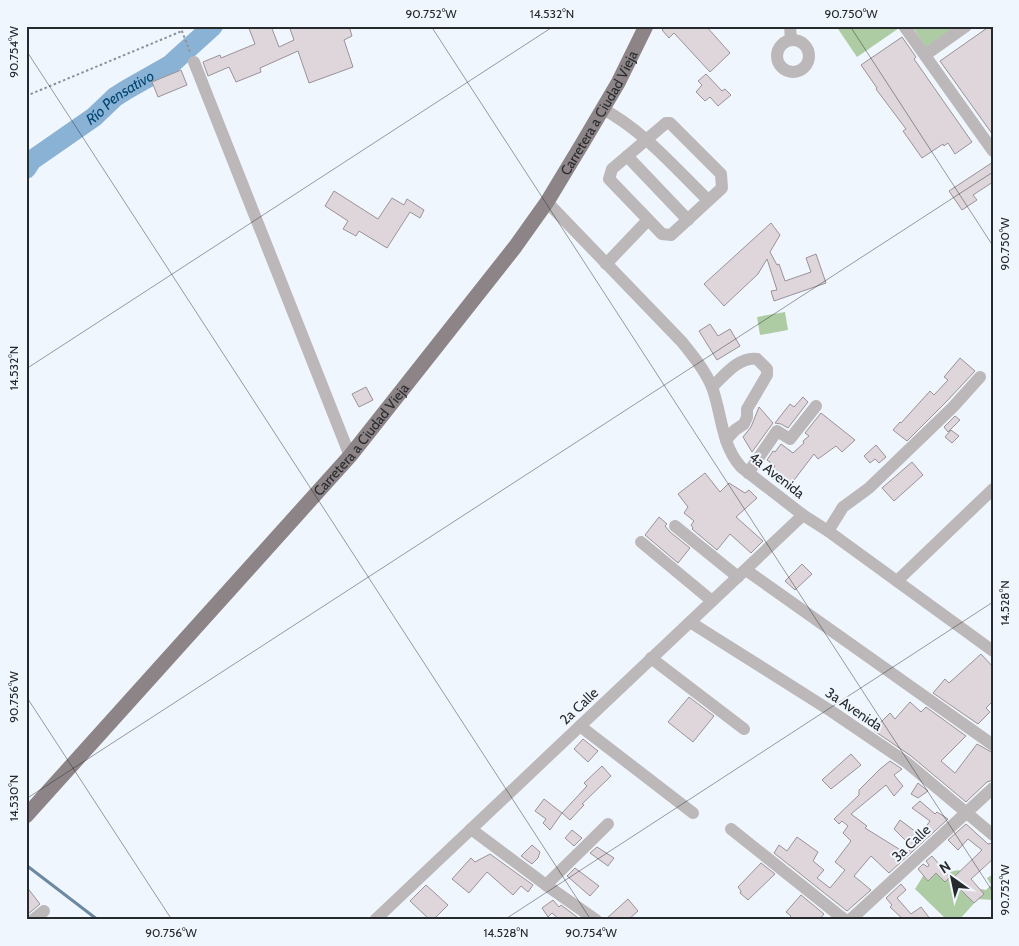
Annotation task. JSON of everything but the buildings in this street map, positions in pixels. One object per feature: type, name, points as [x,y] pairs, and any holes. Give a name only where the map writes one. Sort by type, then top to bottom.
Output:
[{"type":"main road","name":"Carretera a Ciudad Vieja","points":[[26,816],[350,456],[515,247],[547,202],[603,109],[646,26]]},
{"type":"street","points":[[790,26],[791,40]]},
{"type":"street","points":[[904,26],[993,151]]},
{"type":"street","points":[[925,55],[966,26]]},
{"type":"street","points":[[192,58],[350,456]]},
{"type":"street","points":[[603,109],[620,119],[646,139],[708,200]]},
{"type":"street","points":[[670,123],[721,174],[722,188],[671,236],[662,234],[609,179],[612,169],[646,139],[659,127],[670,123]]},
{"type":"street","points":[[627,156],[688,220]]},
{"type":"street","name":"4a Avenida","points":[[547,202],[682,342],[699,363],[712,387],[726,440],[733,458],[748,473],[803,514],[990,645]]},
{"type":"street","points":[[606,264],[648,220]]},
{"type":"street","points":[[712,387],[740,362],[751,358],[757,359],[767,369],[767,375],[747,409],[747,417],[744,424],[726,440]]},
{"type":"street","points":[[828,531],[843,507],[869,488],[980,377]]},
{"type":"street","points":[[748,473],[777,431],[790,439],[816,406]]},
{"type":"street","points":[[897,581],[993,489]]},
{"type":"street","name":"2a Calle","points":[[375,920],[742,574],[803,514]]},
{"type":"street","points":[[675,526],[742,574],[993,745]]},
{"type":"street","points":[[641,542],[712,601]]},
{"type":"street","name":"3a Avenida","points":[[690,622],[830,711],[898,757],[993,835]]},
{"type":"street","points":[[651,658],[744,728]]},
{"type":"street","points":[[580,726],[692,813]]},
{"type":"street","name":"3a Calle","points":[[850,920],[993,788]]},
{"type":"street","points":[[546,885],[608,824]]},
{"type":"street","points":[[471,829],[596,920]]},
{"type":"street","points":[[731,829],[845,920]]},
{"type":"street","points":[[33,920],[44,911]]},
{"type":"path","points":[[180,26],[192,58]]},
{"type":"path","points":[[26,96],[183,32]]},
{"type":"green space","points":[[836,26],[902,26],[857,57]]},
{"type":"green space","points":[[912,26],[961,26],[927,49]]},
{"type":"green space","points":[[785,312],[788,330],[760,335],[757,317]]},
{"type":"green space","points":[[930,865],[937,874],[959,870],[971,887],[986,890],[991,885],[987,878],[992,875],[993,900],[978,899],[959,920],[947,920],[915,889]]},
{"type":"waterway","name":"Río Pensativo","points":[[26,169],[32,160],[94,117],[115,97],[170,65],[213,26]]},
{"type":"waterway","points":[[26,865],[98,920]]}]
